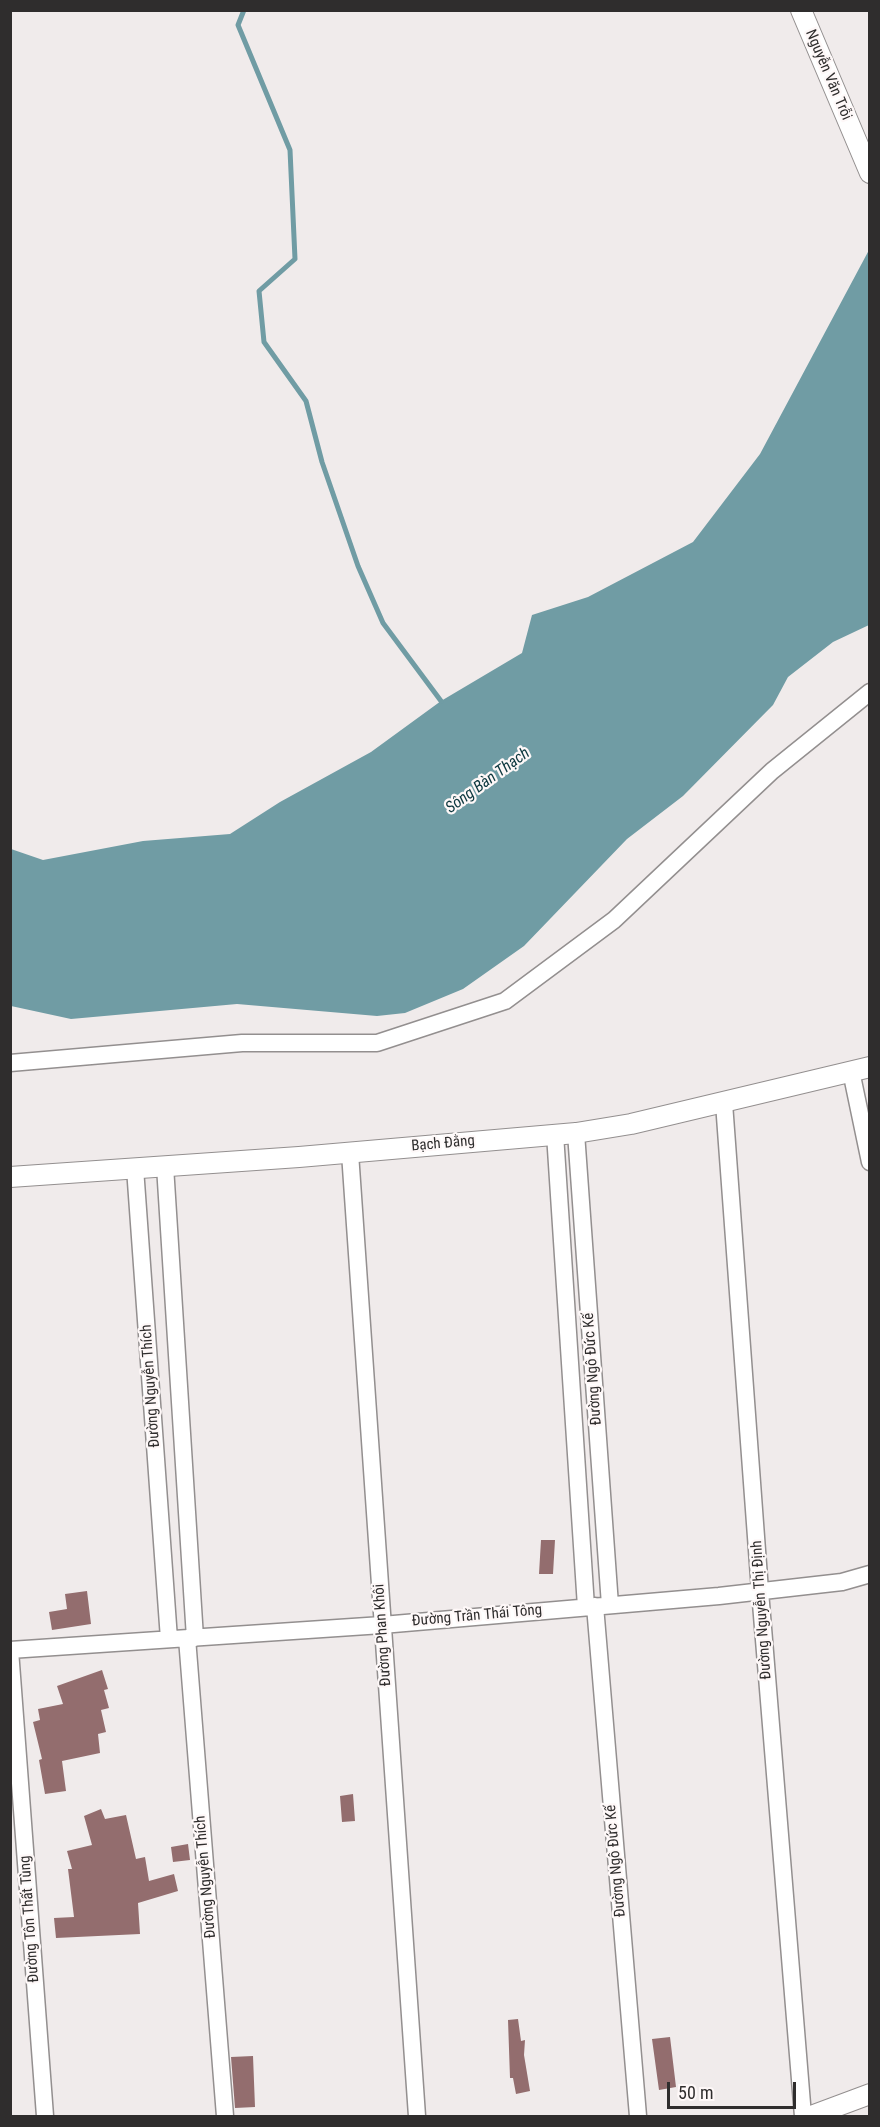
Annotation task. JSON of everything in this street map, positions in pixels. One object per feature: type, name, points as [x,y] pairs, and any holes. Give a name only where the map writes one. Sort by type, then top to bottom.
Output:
[{"type":"street","name":"Nguyễn Văn Trỗi","points":[[801,10],[870,173]]},
{"type":"street","points":[[10,1063],[242,1043],[377,1043],[505,1001],[614,920],[772,771],[870,692]]},
{"type":"street","points":[[864,1071],[870,1162]]},
{"type":"street","name":"Bạch Đằng","points":[[10,1177],[350,1153],[576,1132],[631,1124],[864,1071]]},
{"type":"street","name":"Đường Nguyễn Thị Định","points":[[724,1103],[760,1591],[803,2116]]},
{"type":"street","name":"Đường Ngô Đức Kế","points":[[576,1132],[597,1606]]},
{"type":"street","name":"Đường Ngô Đức Kế","points":[[555,1134],[597,1606],[638,2116]]},
{"type":"street","name":"Đường Phan Khôi","points":[[350,1153],[417,2116]]},
{"type":"street","name":"Đường Nguyễn Thích","points":[[165,1166],[191,1638],[225,2116]]},
{"type":"street","name":"Đường Nguyễn Thích","points":[[135,1168],[169,1639]]},
{"type":"street","name":"Đường Trần Thái Tông","points":[[10,1650],[382,1625],[597,1606],[832,1583],[870,1574]]},
{"type":"street","name":"Đường Tôn Thất Tùng","points":[[10,1650],[45,2116]]},
{"type":"street","points":[[811,2116],[870,2094]]},
{"type":"water","name":"Sông Bàn Thạch","points":[[869,250],[869,625],[833,642],[788,677],[773,705],[683,796],[627,839],[524,946],[463,989],[405,1013],[377,1016],[237,1004],[71,1019],[11,1006],[11,849],[43,860],[143,841],[230,834],[280,802],[371,752],[441,701],[522,653],[532,615],[588,597],[693,542],[760,454]]},
{"type":"building","points":[[541,1540],[555,1540],[553,1574],[539,1574]]},
{"type":"building","points":[[87,1591],[91,1624],[52,1630],[49,1612],[67,1609],[65,1594]]},
{"type":"building","points":[[102,1670],[108,1689],[104,1690],[109,1708],[101,1710],[106,1732],[98,1734],[100,1753],[62,1761],[66,1791],[45,1794],[39,1760],[42,1759],[33,1722],[40,1720],[38,1709],[63,1704],[57,1686]]},
{"type":"building","points":[[353,1794],[355,1821],[342,1822],[340,1796]]},
{"type":"building","points":[[101,1809],[105,1819],[126,1815],[136,1859],[145,1857],[149,1881],[174,1874],[178,1891],[138,1903],[140,1934],[56,1938],[54,1918],[74,1917],[68,1869],[72,1869],[67,1851],[92,1845],[84,1816]]},
{"type":"building","points":[[188,1844],[190,1860],[173,1862],[171,1847]]},
{"type":"building","points":[[518,2019],[521,2041],[525,2040],[524,2055],[530,2091],[516,2094],[513,2078],[510,2078],[508,2020]]},
{"type":"building","points":[[670,2037],[676,2087],[659,2090],[652,2039]]},
{"type":"building","points":[[253,2056],[255,2107],[235,2108],[231,2057]]},
{"type":"waterway","points":[[244,10],[238,25],[290,150],[295,259],[259,291],[264,342],[306,401],[322,462],[358,566],[383,623],[441,701]]}]
